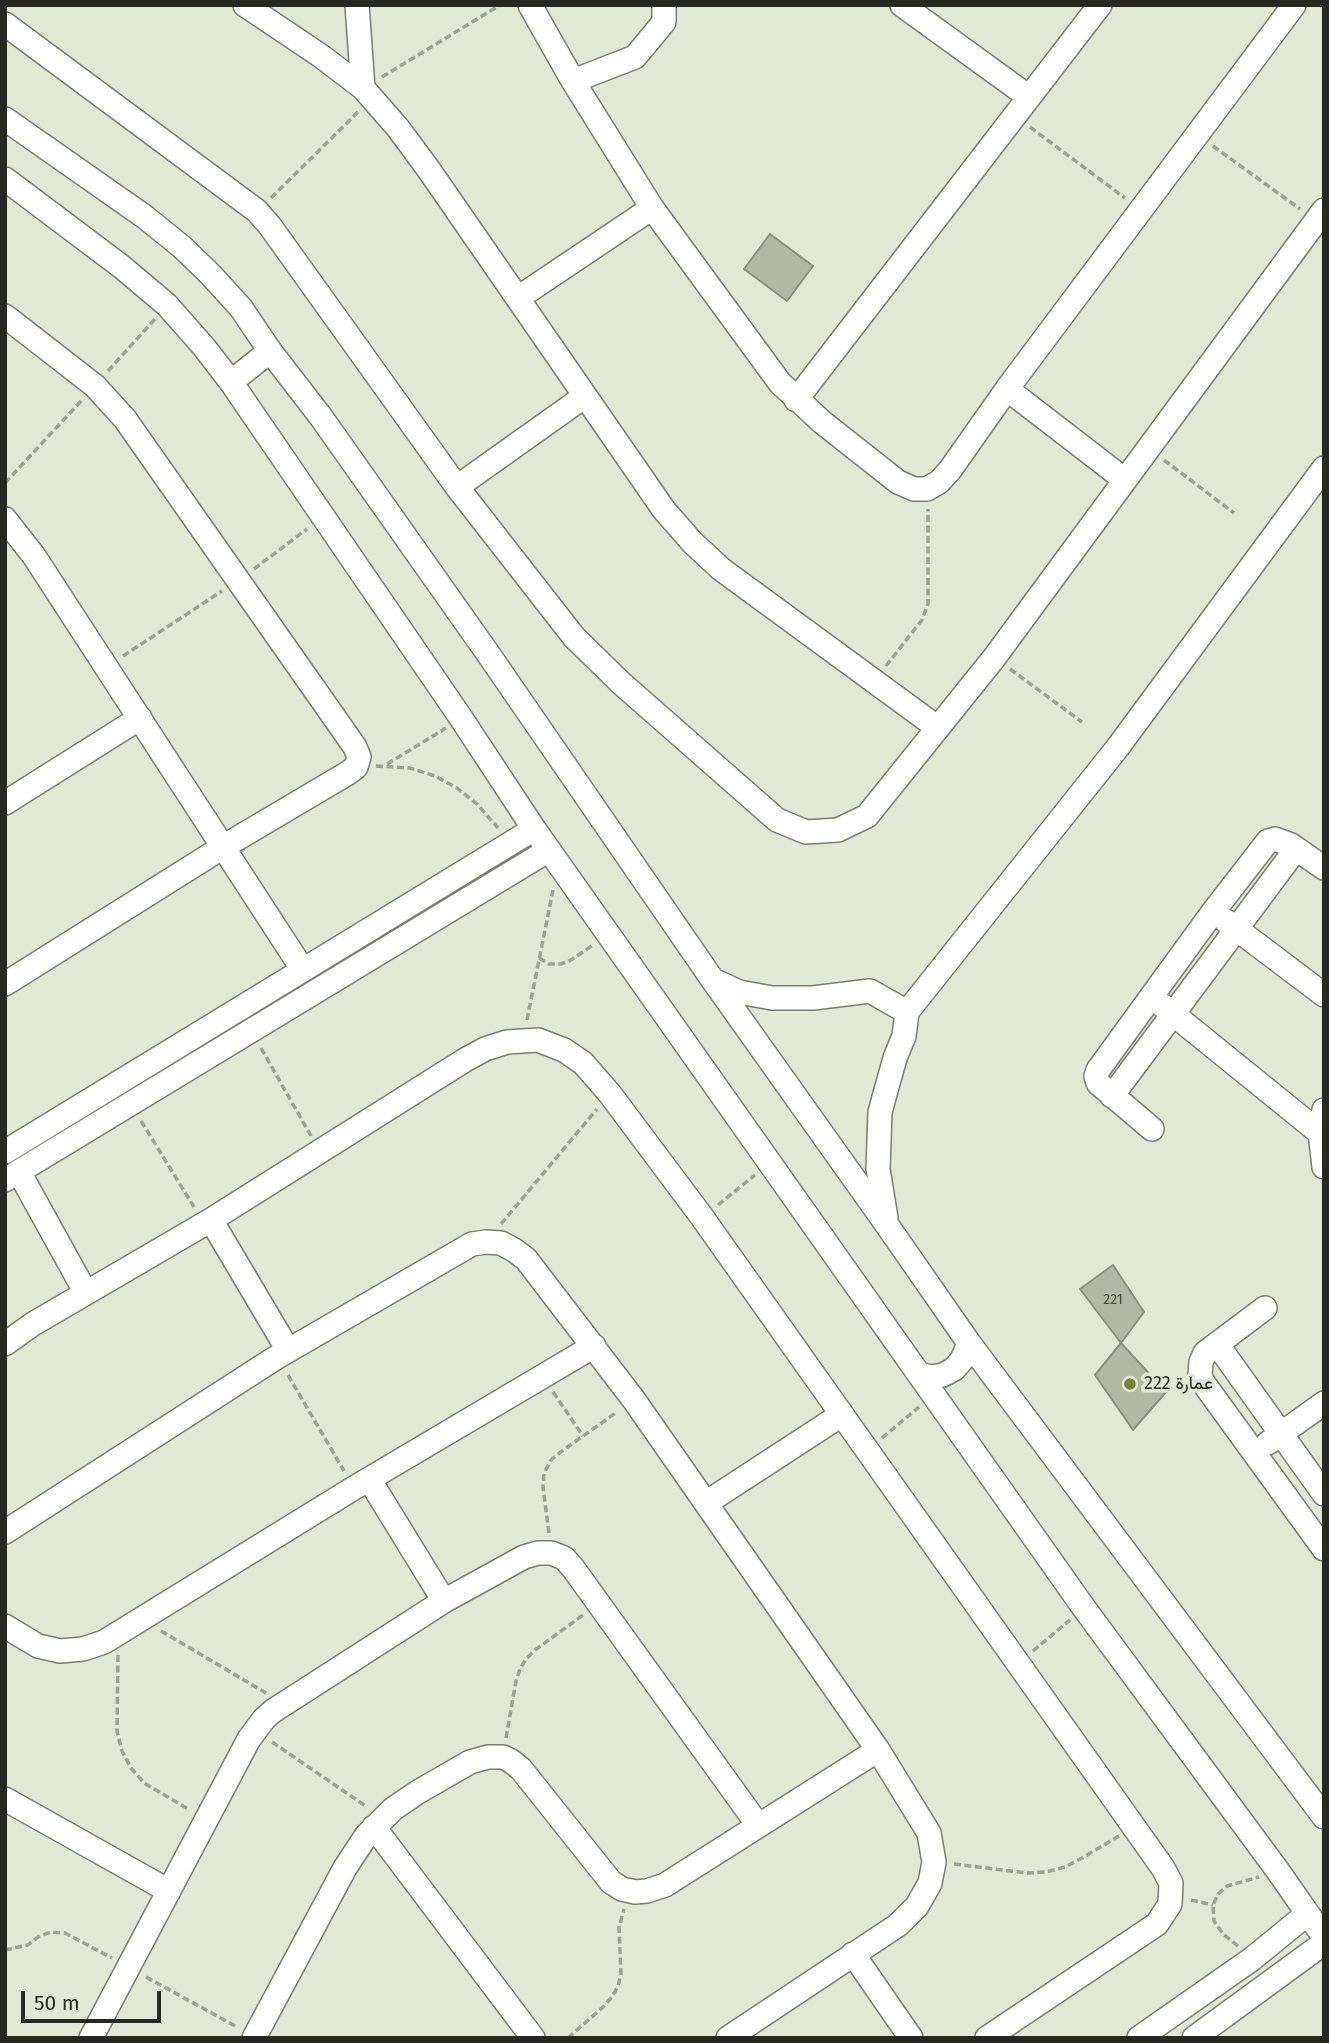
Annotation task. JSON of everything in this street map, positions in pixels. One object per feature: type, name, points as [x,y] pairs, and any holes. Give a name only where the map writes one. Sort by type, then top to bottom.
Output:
[{"type":"street","points":[[245,5],[321,56],[368,93],[398,128],[664,510],[692,542],[721,569],[938,729]]},
{"type":"street","points":[[357,5],[368,93]]},
{"type":"street","points":[[530,5],[573,81],[652,208],[780,383],[796,400],[898,482],[914,489],[928,489],[950,470],[1007,389],[1294,5]]},
{"type":"street","points":[[573,81],[635,57],[664,22],[664,5]]},
{"type":"street","points":[[902,5],[1022,106]]},
{"type":"street","points":[[796,400],[1100,5]]},
{"type":"street","points":[[5,24],[257,211],[457,487],[574,637],[593,657],[777,820],[806,832],[838,830],[867,816],[994,658],[1320,216]]},
{"type":"street","points":[[5,119],[145,217],[182,247],[241,308],[489,655],[712,979],[969,1343],[1324,1817]]},
{"type":"street","points":[[5,179],[122,267],[167,305],[231,382],[534,829],[1084,1608],[1324,1937]]},
{"type":"street","points":[[518,298],[652,208]]},
{"type":"street","points":[[5,316],[94,386],[125,419],[355,747],[359,757],[356,767],[5,984]]},
{"type":"street","points":[[231,382],[270,351]]},
{"type":"street","points":[[1007,389],[1125,480]]},
{"type":"street","points":[[457,487],[585,396]]},
{"type":"street","points":[[887,1225],[878,1169],[880,1112],[904,1035],[907,1012],[1118,747],[1324,468]]},
{"type":"street","points":[[5,519],[34,556],[303,970]]},
{"type":"street","points":[[8,795],[140,718]]},
{"type":"street","points":[[5,1152],[534,829]]},
{"type":"street","points":[[1152,1129],[1098,1083],[1098,1070],[1268,841],[1275,839],[1296,849],[1324,868]]},
{"type":"street","points":[[1112,1096],[1296,849]]},
{"type":"street","points":[[86,1293],[12,1176],[251,1031],[554,856]]},
{"type":"street","points":[[1213,912],[1324,995]]},
{"type":"street","points":[[712,979],[739,992],[772,998],[813,998],[870,991],[907,1012]]},
{"type":"street","points":[[1152,997],[1320,1133]]},
{"type":"street","points":[[5,1344],[33,1324],[207,1222],[485,1049],[523,1039],[538,1040],[564,1050],[583,1063],[610,1094],[702,1217],[1171,1882],[1170,1904],[1157,1924],[987,2038]]},
{"type":"street","points":[[166,1054],[180,1075]]},
{"type":"street","points":[[1324,1110],[1320,1133],[1324,1167]]},
{"type":"street","points":[[207,1222],[283,1354]]},
{"type":"street","points":[[5,1532],[283,1354],[472,1244],[501,1244],[514,1250],[526,1259],[634,1400],[878,1750],[929,1833],[934,1862],[930,1883],[917,1906],[898,1925],[728,2038]]},
{"type":"street","points":[[1265,1308],[1203,1357],[1199,1368],[1202,1381],[1322,1544]]},
{"type":"street","points":[[919,1374],[931,1377],[954,1369],[962,1360],[969,1343]]},
{"type":"street","points":[[1217,1344],[1324,1494]]},
{"type":"street","points":[[5,1626],[38,1646],[60,1651],[83,1649],[104,1642],[594,1346]]},
{"type":"street","points":[[1254,1453],[1324,1403]]},
{"type":"street","points":[[706,1503],[841,1415]]},
{"type":"street","points":[[362,1484],[444,1601]]},
{"type":"street","points":[[91,2038],[254,1730],[285,1704],[444,1601],[524,1557],[551,1553],[564,1559],[573,1568],[758,1825]]},
{"type":"street","points":[[254,2038],[357,1848],[378,1823],[418,1792],[470,1762],[488,1757],[503,1757],[511,1761],[521,1769],[611,1882],[622,1889],[635,1892],[665,1885],[878,1750]]},
{"type":"street","points":[[5,1799],[169,1891]]},
{"type":"street","points":[[378,1823],[533,2038]]},
{"type":"street","points":[[1139,2038],[1252,1959],[1307,1914]]},
{"type":"street","points":[[1206,2035],[1324,1943]]},
{"type":"street","points":[[853,1954],[911,2038]]},
{"type":"path","points":[[257,211],[368,93],[500,5]]},
{"type":"path","points":[[1022,106],[1141,209]]},
{"type":"path","points":[[1197,134],[1320,216]]},
{"type":"path","points":[[1148,449],[1234,513]]},
{"type":"path","points":[[874,681],[922,620],[928,604],[928,489]]},
{"type":"path","points":[[107,667],[237,581],[323,517]]},
{"type":"path","points":[[994,658],[1082,722]]},
{"type":"path","points":[[385,765],[461,718]]},
{"type":"path","points":[[356,767],[385,765],[410,768],[435,776],[457,788],[477,804],[494,823],[508,845]]},
{"type":"path","points":[[523,1039],[540,958],[554,856]]},
{"type":"path","points":[[540,958],[549,964],[561,964],[609,934]]},
{"type":"path","points":[[251,1031],[320,1151]]},
{"type":"path","points":[[486,1242],[610,1094]]},
{"type":"path","points":[[131,1105],[207,1222]]},
{"type":"path","points":[[702,1217],[770,1163]]},
{"type":"path","points":[[283,1354],[362,1484]]},
{"type":"path","points":[[542,1377],[583,1436]]},
{"type":"path","points":[[867,1451],[934,1395]]},
{"type":"path","points":[[551,1553],[543,1487],[544,1473],[551,1460],[634,1400]]},
{"type":"path","points":[[503,1757],[516,1681],[526,1659],[599,1604]]},
{"type":"path","points":[[1018,1664],[1084,1608]]},
{"type":"path","points":[[141,1619],[285,1704]]},
{"type":"path","points":[[119,1633],[117,1731],[122,1751],[131,1769],[144,1783],[206,1819]]},
{"type":"path","points":[[254,1730],[378,1823]]},
{"type":"path","points":[[934,1862],[1027,1873],[1046,1871],[1065,1867],[1134,1827]]},
{"type":"path","points":[[1223,1934],[1214,1921],[1213,1905],[1218,1894],[1227,1886],[1239,1883]]},
{"type":"path","points":[[568,2038],[603,2007],[618,1986],[621,1974],[619,1936],[622,1912],[635,1892]]},
{"type":"building","points":[[770,234],[813,266],[787,301],[744,269]]},
{"type":"building","points":[[1113,1265],[1144,1312],[1121,1343],[1080,1289]]},
{"type":"building","name":"عمارة 222","points":[[1121,1343],[1166,1392],[1133,1430],[1095,1375]]},
{"type":"place","name":"عمارة 222","points":[[1130,1384]]}]
